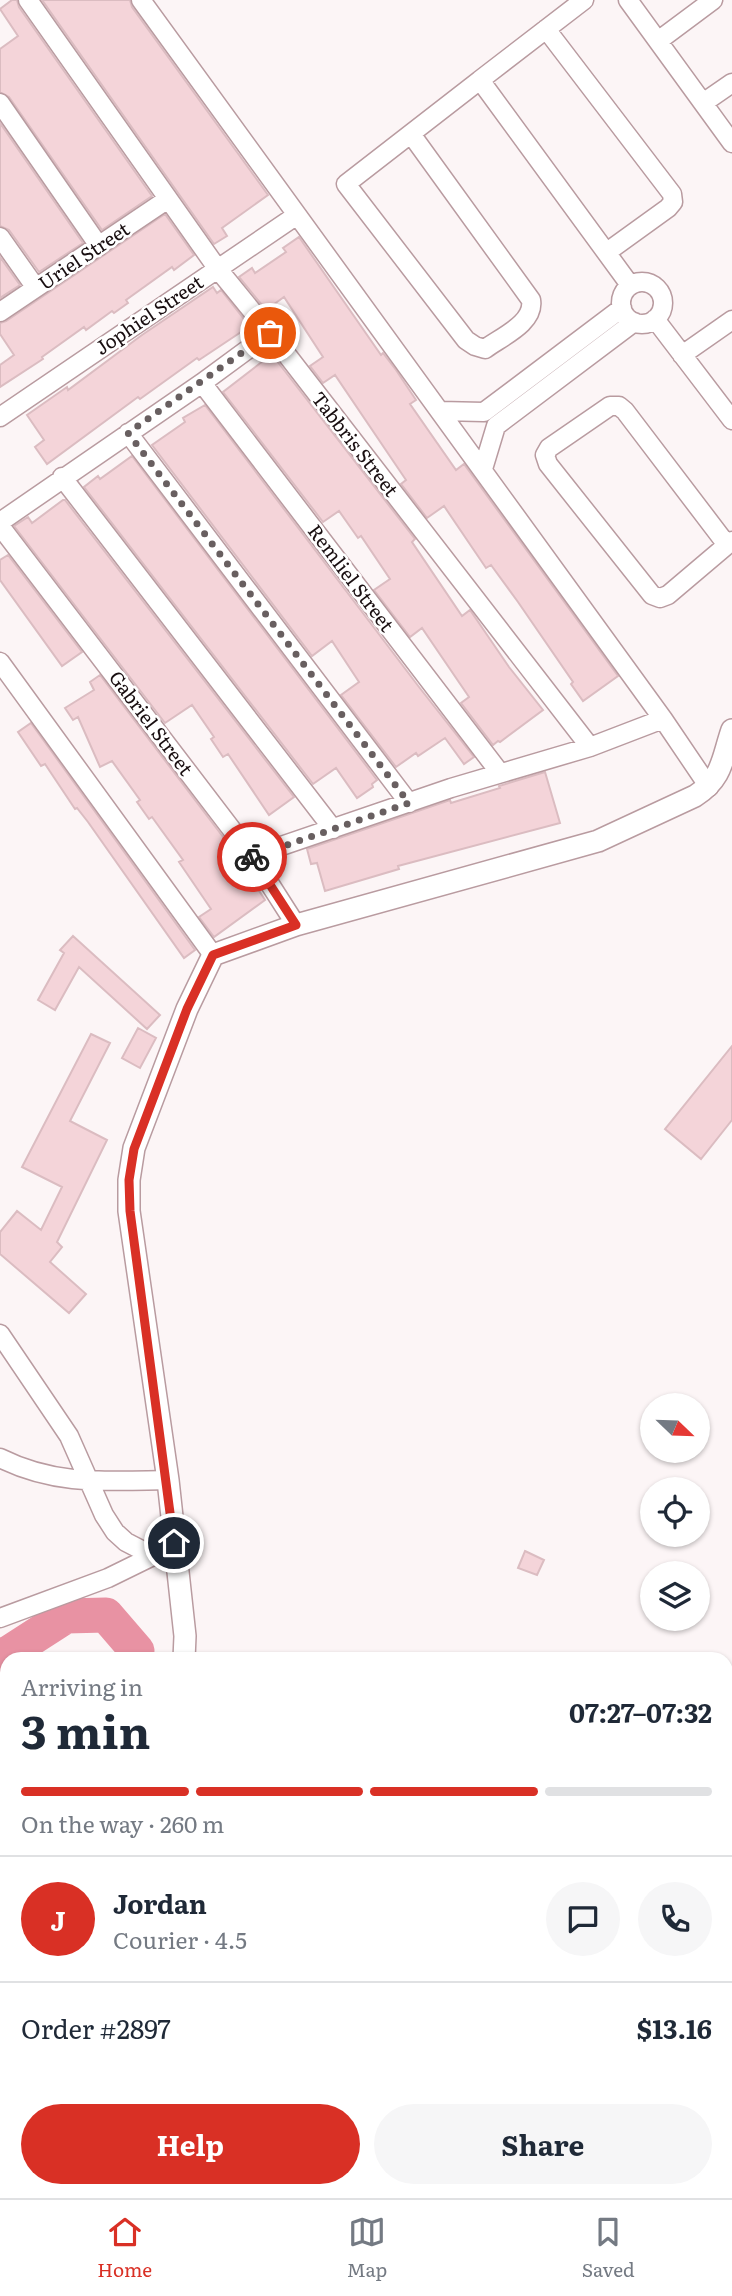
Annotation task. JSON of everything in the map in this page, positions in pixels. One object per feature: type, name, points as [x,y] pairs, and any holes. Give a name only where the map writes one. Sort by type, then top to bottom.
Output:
[{"type":"street","name":"Tabbris Street","points":[[28,0],[217,268],[590,747]]},
{"type":"street","points":[[141,0],[483,469],[663,719],[709,788]]},
{"type":"street","points":[[411,134],[531,300],[533,307],[528,318],[485,349],[466,340],[346,184],[584,0]]},
{"type":"street","points":[[628,0],[732,143]]},
{"type":"street","points":[[658,41],[713,0]]},
{"type":"street","points":[[546,29],[673,194],[673,202],[668,208],[607,252]]},
{"type":"street","points":[[480,80],[630,285]]},
{"type":"street","points":[[703,103],[732,83]]},
{"type":"street","points":[[0,103],[99,246]]},
{"type":"street","name":"Uriel Street","points":[[0,312],[168,199]]},
{"type":"street","name":"Jophiel Street","points":[[0,416],[297,215]]},
{"type":"street","points":[[0,237],[36,288]]},
{"type":"street","points":[[646,281],[661,291],[662,310],[655,319],[649,323],[628,315],[623,293],[630,285],[646,281]]},
{"type":"street","points":[[440,411],[484,412],[628,315]]},
{"type":"street","points":[[483,469],[496,426],[628,315]]},
{"type":"street","points":[[655,319],[732,420]]},
{"type":"street","points":[[682,355],[732,320]]},
{"type":"street","points":[[0,524],[62,477],[202,383],[270,333]]},
{"type":"street","name":"Remliel Street","points":[[202,383],[500,773]]},
{"type":"street","points":[[610,406],[619,406],[730,543],[668,596],[660,598],[652,595],[548,464],[545,455],[549,448],[610,406]]},
{"type":"street","points":[[484,412],[496,426]]},
{"type":"street","points":[[128,433],[409,803]]},
{"type":"street","points":[[62,477],[333,829]]},
{"type":"street","name":"Gabriel Street","points":[[0,524],[252,856],[296,925]]},
{"type":"street","points":[[0,662],[213,955]]},
{"type":"street","points":[[252,856],[500,773],[590,747],[663,719]]},
{"type":"street","points":[[184,1652],[167,1480],[130,1211],[129,1180],[134,1149],[187,1009],[213,955],[296,925],[598,841],[709,788],[726,757],[732,730]]},
{"type":"street","points":[[0,1334],[69,1436],[104,1516],[115,1532],[126,1542],[153,1556]]},
{"type":"street","points":[[0,1458],[33,1473],[54,1478],[91,1482],[167,1480]]},
{"type":"street","points":[[0,1618],[61,1598],[108,1578],[174,1543]]},
{"type":"building","points":[[12,0],[17,0],[19,7],[152,196],[102,230],[9,97],[0,92],[0,49],[18,36],[0,9]]},
{"type":"building","points":[[42,0],[130,0],[132,7],[268,195],[222,228],[227,236],[214,244]]},
{"type":"building","points":[[0,123],[83,243],[39,272],[9,230],[0,226]]},
{"type":"building","points":[[165,214],[194,255],[174,270],[172,267],[126,300],[128,303],[114,313],[112,311],[86,330],[84,327],[42,357],[43,359],[0,387],[0,365],[14,355],[0,334],[0,323]]},
{"type":"building","points":[[299,237],[381,355],[383,353],[396,370],[416,400],[410,404],[456,470],[464,464],[618,676],[583,701],[518,602],[491,565],[486,568],[444,506],[427,518],[401,484],[406,480],[335,375],[323,383],[310,366],[323,357],[284,297],[266,310],[239,277],[252,268],[255,273],[286,252],[283,248]]},
{"type":"building","points":[[0,257],[20,285],[0,298]]},
{"type":"building","points":[[213,287],[217,293],[221,290],[247,323],[242,327],[244,330],[199,360],[197,358],[140,399],[138,397],[47,464],[35,447],[44,440],[27,415],[67,387],[68,390]]},
{"type":"building","points":[[270,352],[415,539],[412,542],[462,616],[470,610],[509,667],[543,710],[500,742],[493,745],[461,703],[469,697],[422,628],[410,637],[374,590],[390,579],[361,536],[358,538],[339,511],[323,522],[223,392],[263,361],[261,359]]},
{"type":"building","points":[[205,405],[474,757],[464,764],[445,738],[396,767],[341,695],[359,682],[332,641],[312,656],[152,445],[185,422],[183,418]]},
{"type":"building","points":[[132,456],[377,780],[372,784],[373,787],[357,798],[336,768],[313,784],[84,487]]},
{"type":"building","points":[[63,500],[294,797],[269,815],[228,754],[223,757],[211,739],[214,737],[192,705],[165,723],[14,526],[28,517],[32,523]]},
{"type":"building","points":[[8,555],[82,652],[62,666],[0,580],[0,560]]},
{"type":"building","points":[[100,675],[233,850],[265,900],[214,937],[199,917],[211,909],[179,862],[183,860],[152,817],[149,819],[137,802],[140,800],[112,761],[100,767],[78,717],[73,720],[65,708],[94,690],[90,682]]},
{"type":"building","points":[[31,723],[195,950],[184,958],[88,822],[77,808],[75,809],[45,764],[41,766],[18,732]]},
{"type":"building","points":[[545,772],[560,823],[398,866],[399,869],[325,891],[317,863],[311,864],[307,849],[450,800],[451,803]]},
{"type":"building","points":[[73,936],[160,1015],[147,1029],[79,967],[55,1010],[38,1000],[64,953],[60,950]]},
{"type":"building","points":[[138,1028],[156,1038],[140,1068],[122,1058]]},
{"type":"building","points":[[91,1034],[110,1043],[70,1121],[107,1140],[57,1242],[62,1247],[50,1262],[86,1294],[69,1313],[0,1254],[0,1232],[17,1211],[41,1230],[62,1187],[22,1167]]},
{"type":"building","points":[[732,1046],[732,1120],[701,1159],[665,1129]]},
{"type":"building","points":[[525,1551],[544,1560],[537,1575],[518,1568]]},
{"type":"waterway","points":[[10,1652],[66,1616],[106,1615],[136,1652]]},
{"type":"way so far","points":[[252,857],[409,803],[128,433],[270,333]]},
{"type":"route","points":[[174,1543],[130,1211],[129,1180],[134,1149],[187,1009],[213,955],[296,925],[252,857]]}]
